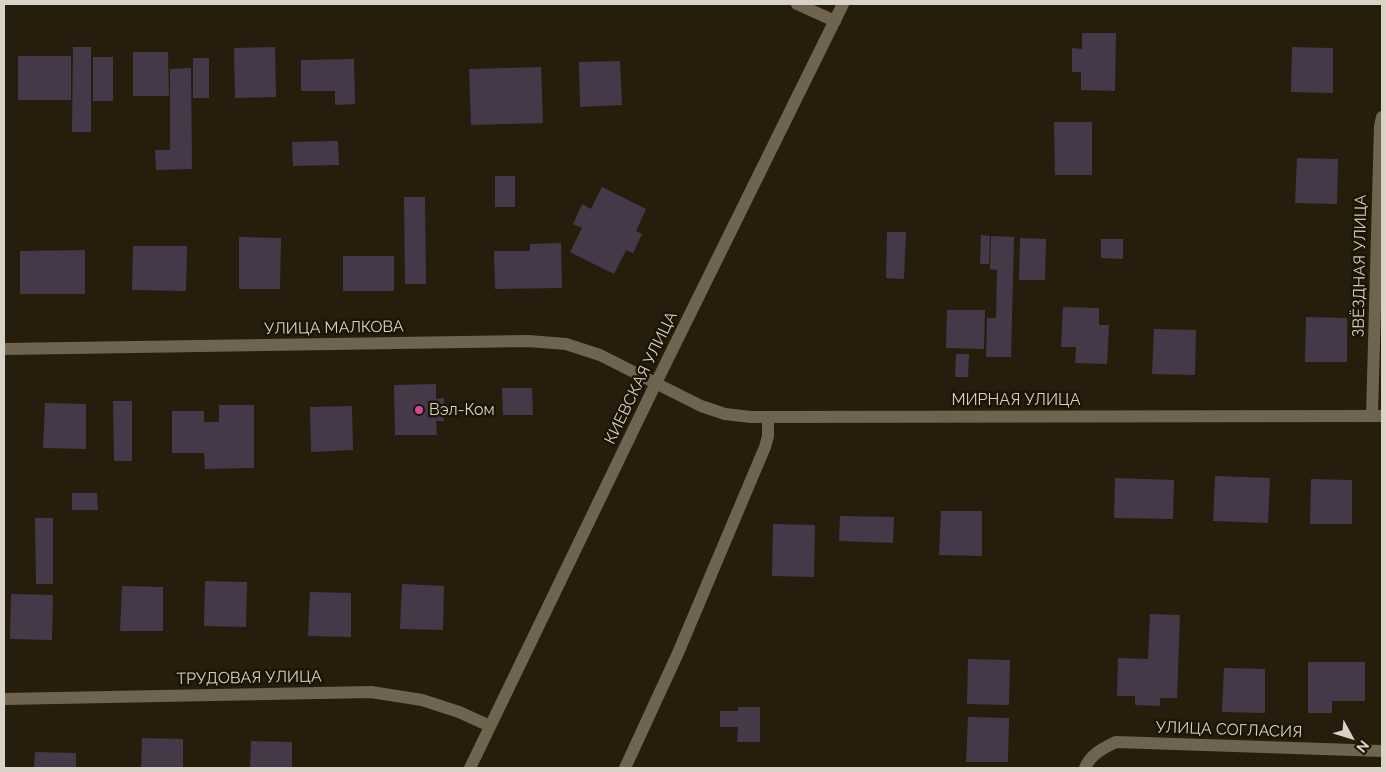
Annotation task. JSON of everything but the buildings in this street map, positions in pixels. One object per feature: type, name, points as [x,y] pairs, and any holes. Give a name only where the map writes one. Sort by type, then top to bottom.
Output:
[{"type":"street","points":[[797,4],[834,21]]},
{"type":"street","name":"КИЕВСКАЯ УЛИЦА","points":[[470,768],[656,383],[843,4]]},
{"type":"street","name":"ЗВЁЗДНАЯ УЛИЦА","points":[[1377,416],[1380,126],[1382,117]]},
{"type":"street","name":"УЛИЦА МАЛКОВА","points":[[4,349],[528,341],[566,344],[600,355],[656,383]]},
{"type":"street","name":"МИРНАЯ УЛИЦА","points":[[656,383],[700,406],[725,414],[768,417],[1377,416]]},
{"type":"street","points":[[625,768],[678,653],[765,447],[768,436],[768,417]]},
{"type":"street","name":"ТРУДОВАЯ УЛИЦА","points":[[4,699],[371,692],[422,700],[459,712],[490,726]]},
{"type":"street","name":"УЛИЦА СОГЛАСИЯ","points":[[1085,768],[1100,750],[1116,742],[1382,752]]},
{"type":"place","name":"Вэл-Ком","points":[[419,410]]}]
